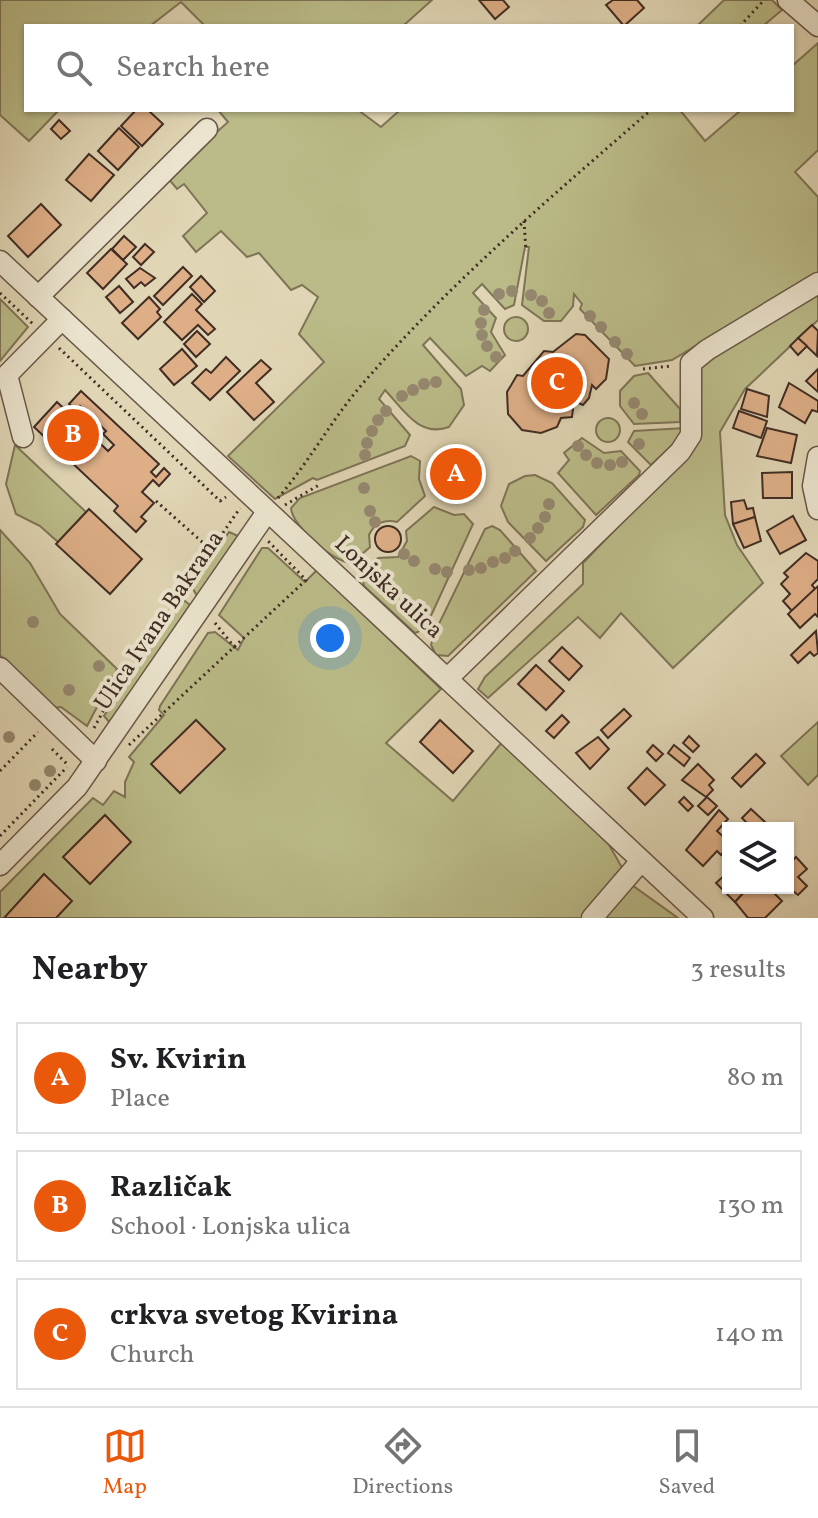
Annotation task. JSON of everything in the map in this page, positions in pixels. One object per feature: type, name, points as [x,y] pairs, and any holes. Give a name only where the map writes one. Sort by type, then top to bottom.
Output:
[{"type":"street","points":[[788,0],[818,26]]},
{"type":"street","points":[[38,297],[207,129]]},
{"type":"street","name":"Lonjska ulica","points":[[0,261],[703,918]]},
{"type":"street","points":[[448,678],[680,452],[691,435],[691,363],[707,350],[818,283]]},
{"type":"street","points":[[23,437],[7,375],[62,319]]},
{"type":"street","points":[[818,457],[813,486],[818,509]]},
{"type":"street","name":"Ulica Ivana Bakrana","points":[[0,865],[77,787],[270,515]]},
{"type":"street","points":[[0,668],[96,761]]},
{"type":"street","points":[[592,918],[641,861]]},
{"type":"path","points":[[742,24],[764,0]]},
{"type":"path","points":[[270,515],[365,380],[524,221],[649,112]]},
{"type":"path","points":[[524,221],[526,251]]},
{"type":"path","points":[[0,293],[220,501],[228,496],[241,507],[113,693],[90,735]]},
{"type":"path","points":[[643,369],[691,363]]},
{"type":"path","points":[[270,515],[319,485]]},
{"type":"path","points":[[156,501],[211,550]]},
{"type":"path","points":[[127,747],[306,580],[266,539],[260,546]]},
{"type":"path","points":[[211,617],[235,648]]},
{"type":"path","points":[[52,749],[68,765]]},
{"type":"path","points":[[0,836],[63,771]]},
{"type":"green space","points":[[0,0],[432,0],[405,24],[203,24],[181,2],[153,24],[24,24],[24,112],[57,112],[29,141],[0,115]]},
{"type":"green space","points":[[724,0],[772,0],[782,10],[765,24],[699,24]]},
{"type":"green space","points":[[818,43],[818,150],[795,172],[818,197],[818,272],[672,360],[635,366],[580,309],[582,304],[574,294],[573,306],[561,321],[544,321],[522,305],[529,247],[525,247],[514,305],[505,309],[482,284],[473,293],[496,318],[491,332],[505,355],[490,371],[482,366],[466,376],[430,338],[423,345],[461,389],[464,405],[449,427],[429,429],[420,425],[385,390],[379,399],[410,435],[405,446],[317,480],[313,478],[275,499],[228,456],[324,362],[299,334],[318,297],[302,285],[291,290],[259,253],[247,257],[221,231],[196,252],[183,236],[207,213],[184,184],[177,189],[167,177],[228,122],[220,112],[361,112],[381,127],[398,112],[682,112],[705,141],[739,112],[794,112],[794,64]]},
{"type":"green space","points":[[818,291],[818,320],[745,389],[720,432],[725,515],[737,545],[763,583],[673,668],[621,613],[600,638],[578,617],[488,698],[478,689],[485,677],[583,584],[583,563],[684,458],[698,365]]},
{"type":"green space","points":[[0,299],[28,327],[0,361]]},
{"type":"green space","points":[[516,317],[524,321],[528,329],[524,337],[516,341],[508,337],[504,329],[508,321]]},
{"type":"green space","points":[[648,373],[680,409],[680,422],[634,424],[620,406],[620,391],[634,376]]},
{"type":"green space","points":[[608,418],[617,421],[620,430],[617,439],[608,442],[599,439],[596,430],[599,421]]},
{"type":"green space","points":[[685,428],[687,431],[651,465],[628,442],[634,431]]},
{"type":"green space","points":[[582,438],[604,453],[621,451],[640,471],[596,515],[558,473],[569,460],[564,453]]},
{"type":"green space","points":[[15,445],[86,512],[58,542],[40,526],[16,514],[6,484]]},
{"type":"green space","points":[[411,456],[420,461],[419,479],[425,496],[397,522],[388,521],[374,527],[369,535],[370,547],[352,563],[325,550],[293,516],[291,508],[300,498]]},
{"type":"green space","points":[[535,475],[552,483],[585,520],[583,527],[546,561],[508,522],[501,506],[509,484]]},
{"type":"green space","points":[[434,507],[454,515],[464,514],[473,524],[425,629],[415,633],[364,586],[362,577],[378,558],[398,557],[407,541],[406,531]]},
{"type":"green space","points":[[492,526],[500,530],[536,571],[448,656],[436,655],[431,645],[434,634],[485,529]]},
{"type":"green space","points":[[0,530],[30,563],[60,614],[117,669],[87,726],[61,707],[51,708],[0,655]]},
{"type":"green space","points":[[229,532],[238,536],[197,596],[192,587]]},
{"type":"green space","points":[[262,548],[268,548],[305,582],[317,570],[441,689],[386,743],[453,801],[503,741],[608,843],[632,885],[678,918],[0,918],[0,892],[93,798],[103,805],[114,791],[125,797],[125,782],[134,762],[129,757],[164,715],[159,710],[160,706],[208,633],[215,632],[238,650],[244,638],[219,615]]},
{"type":"green space","points":[[185,601],[190,605],[111,724],[104,716],[180,603]]},
{"type":"green space","points":[[818,722],[818,775],[808,785],[781,756]]},
{"type":"building","points":[[479,0],[503,0],[509,7],[495,19]]},
{"type":"building","points":[[613,0],[637,0],[644,8],[622,24],[606,5]]},
{"type":"building","points":[[134,112],[150,112],[163,124],[142,146],[121,126]]},
{"type":"building","points":[[59,120],[70,131],[61,139],[51,129]]},
{"type":"building","points":[[119,128],[139,147],[118,170],[98,151]]},
{"type":"building","points":[[89,154],[114,175],[91,201],[66,180]]},
{"type":"building","points":[[41,204],[61,225],[28,257],[8,236]]},
{"type":"building","points":[[124,236],[136,247],[123,260],[112,249]]},
{"type":"building","points":[[145,244],[154,252],[141,265],[133,257]]},
{"type":"building","points":[[111,249],[127,264],[103,289],[87,273]]},
{"type":"building","points":[[183,267],[192,276],[163,305],[154,296]]},
{"type":"building","points":[[140,268],[155,278],[145,286],[141,282],[134,288],[126,279]]},
{"type":"building","points":[[201,276],[215,291],[204,302],[190,287]]},
{"type":"building","points":[[119,286],[133,302],[120,313],[106,297]]},
{"type":"building","points":[[192,294],[202,304],[196,310],[215,329],[208,335],[198,325],[182,340],[164,322]]},
{"type":"building","points":[[149,297],[160,309],[157,312],[161,317],[138,339],[122,323]]},
{"type":"building","points":[[812,325],[818,331],[817,356],[798,338]]},
{"type":"building","points":[[197,331],[210,344],[196,357],[184,344]]},
{"type":"building","points":[[576,334],[585,335],[609,359],[606,379],[596,389],[592,385],[589,398],[583,405],[574,401],[572,417],[561,418],[557,427],[541,433],[522,430],[508,414],[507,392],[517,375],[523,376],[544,351],[553,352]]},
{"type":"building","points":[[798,338],[807,346],[798,355],[790,346]]},
{"type":"building","points":[[182,349],[197,366],[174,385],[160,369]]},
{"type":"building","points":[[226,357],[240,371],[210,400],[192,383],[206,369],[211,373]]},
{"type":"building","points":[[261,360],[271,369],[256,383],[274,402],[254,420],[227,392]]},
{"type":"building","points":[[818,369],[818,392],[806,381]]},
{"type":"building","points":[[789,383],[818,401],[818,412],[812,410],[805,423],[779,407]]},
{"type":"building","points":[[747,389],[769,396],[767,417],[741,409]]},
{"type":"building","points":[[81,391],[159,464],[151,472],[156,477],[164,468],[170,474],[159,486],[153,480],[142,492],[154,503],[141,517],[146,521],[136,532],[114,511],[118,506],[34,427],[57,402],[108,451],[114,445],[103,434],[106,431],[80,406],[76,411],[69,404]]},
{"type":"building","points":[[739,411],[767,421],[761,438],[733,428]]},
{"type":"building","points":[[767,428],[797,435],[791,463],[757,456]]},
{"type":"building","points":[[792,472],[792,498],[763,498],[762,473]]},
{"type":"building","points":[[744,500],[747,509],[753,508],[755,517],[733,524],[731,502]]},
{"type":"building","points":[[89,509],[142,559],[110,594],[56,544]]},
{"type":"building","points":[[793,516],[806,540],[780,554],[767,531]]},
{"type":"building","points":[[755,517],[761,541],[744,548],[733,524]]},
{"type":"building","points":[[388,526],[397,530],[401,539],[397,548],[388,552],[379,548],[375,539],[379,530]]},
{"type":"building","points":[[806,553],[818,561],[818,579],[812,585],[815,589],[792,611],[783,601],[790,594],[781,584],[788,577],[784,573]]},
{"type":"building","points":[[818,586],[818,617],[815,614],[800,628],[788,614]]},
{"type":"building","points":[[816,631],[818,653],[814,656],[810,652],[798,663],[791,655]]},
{"type":"building","points":[[562,647],[582,666],[569,680],[549,661]]},
{"type":"building","points":[[536,665],[564,691],[546,710],[518,684]]},
{"type":"building","points":[[624,709],[631,716],[608,738],[601,730]]},
{"type":"building","points":[[562,715],[569,722],[554,738],[546,731]]},
{"type":"building","points":[[196,720],[225,749],[180,793],[151,764]]},
{"type":"building","points":[[440,720],[473,751],[453,773],[420,742]]},
{"type":"building","points":[[689,736],[699,746],[693,752],[683,743]]},
{"type":"building","points":[[598,737],[609,749],[590,769],[576,753]]},
{"type":"building","points":[[653,745],[663,754],[656,761],[647,752]]},
{"type":"building","points":[[674,745],[690,758],[684,766],[668,753]]},
{"type":"building","points":[[756,754],[765,763],[741,787],[732,778]]},
{"type":"building","points":[[698,764],[714,780],[709,785],[713,790],[706,797],[682,780]]},
{"type":"building","points":[[647,768],[665,785],[645,805],[628,788]]},
{"type":"building","points":[[684,797],[693,806],[688,811],[679,802]]},
{"type":"building","points":[[707,797],[717,806],[708,815],[698,806]]},
{"type":"building","points":[[751,809],[765,822],[746,822],[742,818]]},
{"type":"building","points":[[719,810],[728,819],[717,831],[722,836],[721,855],[717,851],[703,866],[686,850]]},
{"type":"building","points":[[105,815],[131,842],[90,884],[63,857]]},
{"type":"building","points":[[796,857],[807,869],[798,877],[807,886],[798,895],[794,892]]},
{"type":"building","points":[[44,874],[72,901],[56,918],[4,918]]},
{"type":"building","points":[[727,894],[742,894],[735,902]]},
{"type":"building","points":[[742,894],[775,894],[782,901],[765,918],[748,918],[735,902]]},
{"type":"place","name":"crkva svetog Kvirina","points":[[557,383]]},
{"type":"place","name":"Različak","points":[[73,435]]},
{"type":"place","name":"Sv. Kvirin","points":[[456,474]]}]
